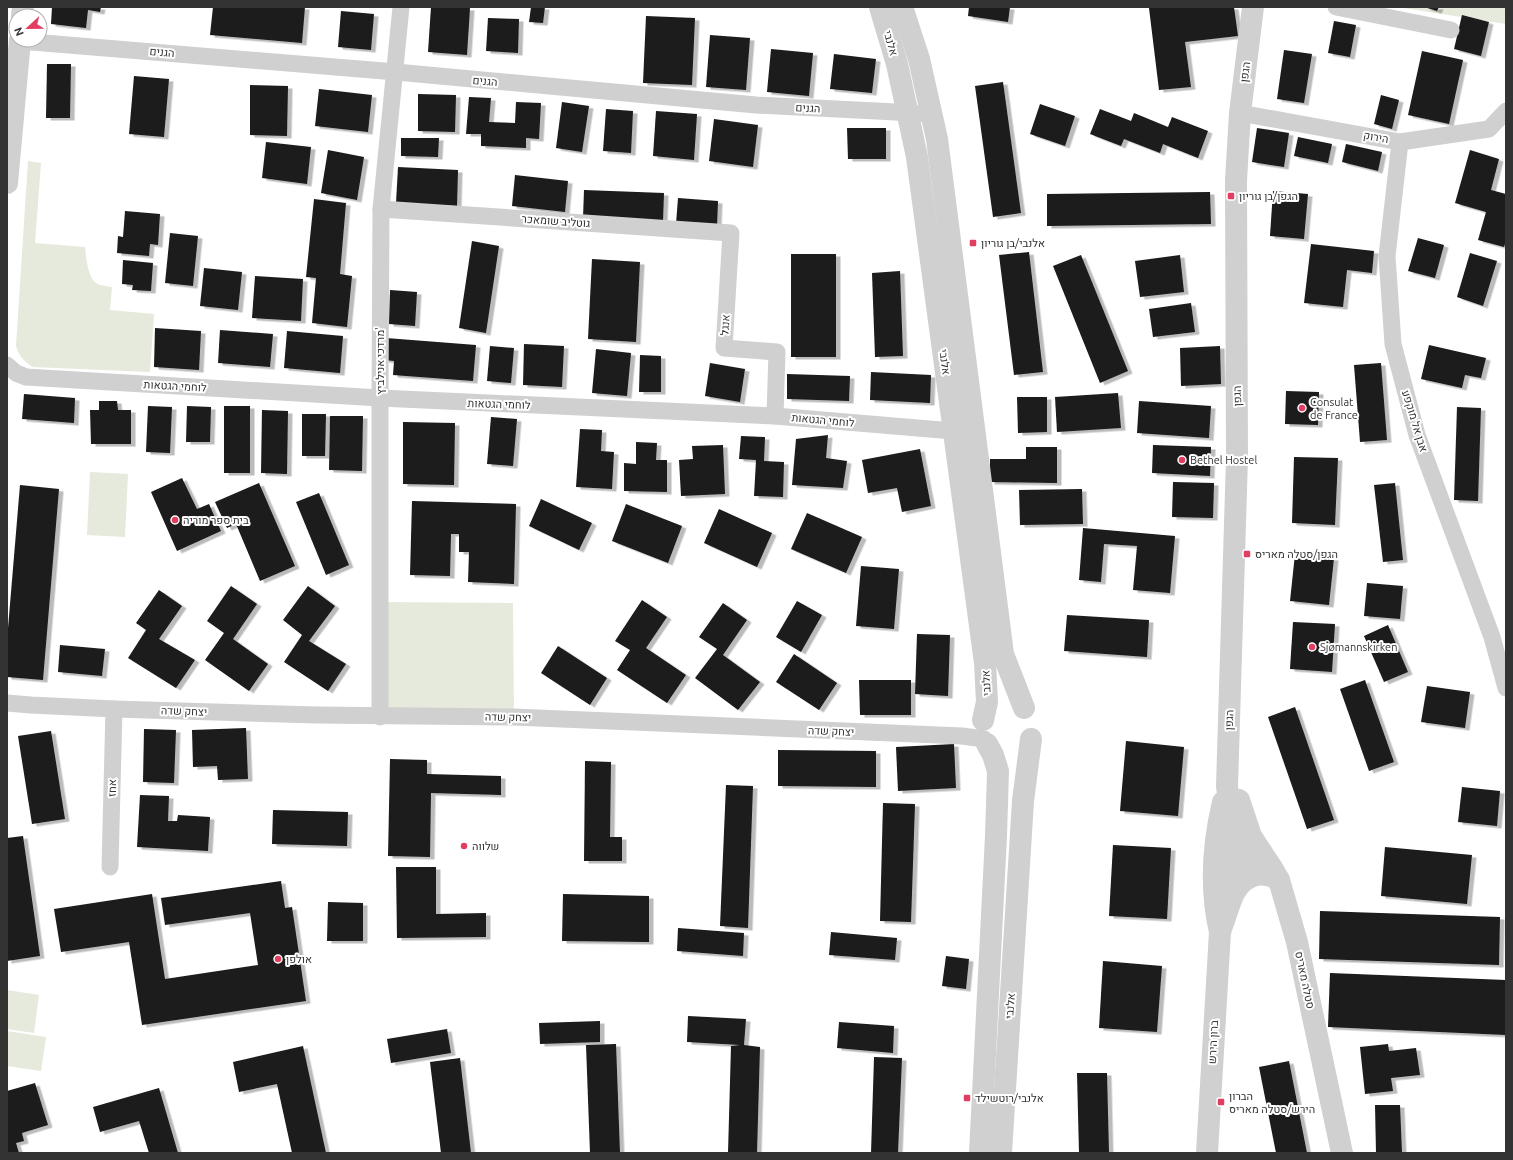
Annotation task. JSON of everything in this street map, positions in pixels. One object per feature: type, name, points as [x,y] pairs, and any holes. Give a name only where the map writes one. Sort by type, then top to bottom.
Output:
[{"type":"street","name":"מרדכי אנילביץ'","points":[[380,717],[381,209],[396,72],[401,7]]},
{"type":"street","name":"אלנבי","points":[[880,7],[897,64],[917,157],[985,663],[988,702],[985,734],[996,763],[998,778],[980,1153]]},
{"type":"street","name":"אלנבי","points":[[902,7],[919,59],[937,139],[1003,654],[1024,708],[1030,715],[1033,723],[1023,801],[1001,1153]]},
{"type":"street","name":"הגפן","points":[[1224,854],[1219,822],[1227,786],[1237,458],[1236,180],[1240,112],[1253,7]]},
{"type":"street","points":[[1336,7],[1451,30]]},
{"type":"street","name":"הגנים","points":[[48,42],[756,105],[908,112],[920,114],[924,117],[932,127],[937,139]]},
{"type":"street","points":[[7,183],[19,48]]},
{"type":"street","name":"הירוק","points":[[1240,112],[1400,142],[1489,129],[1506,111]]},
{"type":"street","name":"אבן אל מוקפע","points":[[1400,142],[1387,256],[1393,344],[1417,436],[1492,637],[1506,688]]},
{"type":"street","name":"גוטליב שומאכר","points":[[381,209],[731,233]]},
{"type":"street","name":"אנגל","points":[[731,233],[724,348],[777,352],[775,416]]},
{"type":"street","name":"לוחמי הגטאות","points":[[7,365],[16,373],[26,377],[380,398],[775,416],[953,431]]},
{"type":"street","points":[[953,431],[958,432],[971,445],[979,462]]},
{"type":"street","name":"אלנבי","points":[[985,734],[988,710],[992,706],[1008,702],[1024,708]]},
{"type":"street","name":"יצחק שדה","points":[[7,703],[114,709],[380,717],[514,717],[962,736],[985,734]]},
{"type":"street","name":"יצחק שדה","points":[[7,709],[31,705]]},
{"type":"street","name":"אחז","points":[[110,867],[114,709]]},
{"type":"street","points":[[985,734],[997,752],[1004,754],[1012,754],[1020,751],[1027,746],[1031,739]]},
{"type":"street","name":"סטלה מאריס","points":[[1228,756],[1239,800],[1251,836],[1276,874],[1298,942],[1342,1153]]},
{"type":"street","points":[[1224,854],[1267,864],[1276,874],[1273,876],[1264,874],[1247,879],[1235,890],[1231,900]]},
{"type":"street","name":"ברון הירש","points":[[1207,1153],[1220,932],[1231,900],[1224,854]]},
{"type":"street","name":"ברון הירש","points":[[1220,932],[1215,911],[1214,897],[1224,854]]},
{"type":"shaded area","points":[[1397,7],[1506,7],[1506,24]]},
{"type":"shaded area","points":[[28,161],[41,163],[35,243],[85,247],[88,267],[93,280],[99,285],[112,287],[110,310],[154,314],[150,372],[32,367],[20,355],[16,346]]},
{"type":"shaded area","points":[[90,472],[128,474],[125,537],[87,535]]},
{"type":"shaded area","points":[[380,602],[513,603],[514,717],[380,717]]},
{"type":"shaded area","points":[[7,990],[39,995],[34,1033],[7,1029]]},
{"type":"shaded area","points":[[7,1031],[46,1037],[41,1071],[7,1066]]},
{"type":"building","points":[[52,7],[101,7],[100,12],[88,10],[86,28],[51,24]]},
{"type":"building","points":[[213,7],[305,7],[302,43],[210,35]]},
{"type":"building","points":[[431,7],[470,8],[467,55],[428,52]]},
{"type":"building","points":[[531,7],[545,7],[543,23],[529,22]]},
{"type":"building","points":[[969,7],[1010,7],[1008,22],[968,16]]},
{"type":"building","points":[[1234,7],[1238,36],[1185,42],[1191,87],[1159,90],[1149,8]]},
{"type":"building","points":[[1424,7],[1439,7],[1437,11]]},
{"type":"building","points":[[341,11],[374,14],[371,50],[338,47]]},
{"type":"building","points":[[1462,15],[1489,22],[1481,56],[1454,49]]},
{"type":"building","points":[[646,16],[695,18],[692,85],[643,83]]},
{"type":"building","points":[[488,18],[519,19],[518,53],[486,51]]},
{"type":"building","points":[[1334,21],[1356,25],[1350,57],[1328,53]]},
{"type":"building","points":[[710,35],[750,38],[746,90],[706,87]]},
{"type":"building","points":[[771,49],[813,53],[809,96],[767,92]]},
{"type":"building","points":[[1284,50],[1312,54],[1304,103],[1277,99]]},
{"type":"building","points":[[1422,51],[1463,60],[1449,124],[1408,115]]},
{"type":"building","points":[[834,54],[876,59],[872,93],[830,89]]},
{"type":"building","points":[[47,64],[71,64],[70,118],[46,118]]},
{"type":"building","points":[[134,76],[169,79],[164,137],[129,134]]},
{"type":"building","points":[[1003,82],[1021,213],[993,217],[975,86]]},
{"type":"building","points":[[250,85],[288,86],[287,136],[250,135]]},
{"type":"building","points":[[319,89],[372,95],[368,132],[315,126]]},
{"type":"building","points":[[418,94],[456,95],[455,132],[418,131]]},
{"type":"building","points":[[1381,95],[1399,100],[1392,129],[1374,124]]},
{"type":"building","points":[[469,97],[491,98],[489,122],[515,123],[516,102],[541,103],[539,139],[526,138],[526,148],[481,146],[481,134],[466,134]]},
{"type":"building","points":[[562,102],[589,106],[582,152],[556,148]]},
{"type":"building","points":[[1040,104],[1075,116],[1065,146],[1030,134]]},
{"type":"building","points":[[606,109],[633,111],[631,153],[603,151]]},
{"type":"building","points":[[1100,109],[1131,121],[1134,113],[1168,127],[1172,117],[1208,131],[1198,158],[1163,144],[1160,153],[1124,139],[1121,146],[1090,134]]},
{"type":"building","points":[[656,111],[697,114],[694,160],[653,156]]},
{"type":"building","points":[[714,119],[758,125],[753,167],[709,161]]},
{"type":"building","points":[[847,128],[886,128],[886,159],[848,159]]},
{"type":"building","points":[[1257,128],[1289,133],[1284,167],[1252,162]]},
{"type":"building","points":[[1298,137],[1332,144],[1328,163],[1294,156]]},
{"type":"building","points":[[401,138],[439,138],[438,157],[401,156]]},
{"type":"building","points":[[266,142],[311,147],[307,184],[262,178]]},
{"type":"building","points":[[1346,144],[1382,152],[1378,171],[1342,162]]},
{"type":"building","points":[[328,150],[364,157],[357,200],[321,193]]},
{"type":"building","points":[[1470,150],[1499,159],[1491,190],[1506,194],[1506,241],[1504,247],[1478,240],[1486,212],[1455,203]]},
{"type":"building","points":[[398,167],[458,170],[457,206],[396,203]]},
{"type":"building","points":[[515,175],[568,181],[565,212],[512,206]]},
{"type":"building","points":[[584,190],[664,193],[663,221],[583,218]]},
{"type":"building","points":[[1273,191],[1308,194],[1304,239],[1270,236]]},
{"type":"building","points":[[1210,192],[1211,224],[1047,226],[1047,194]]},
{"type":"building","points":[[678,198],[718,201],[717,227],[676,224]]},
{"type":"building","points":[[314,199],[346,203],[340,274],[352,276],[347,327],[312,323],[316,278],[306,277]]},
{"type":"building","points":[[125,211],[160,214],[158,245],[150,244],[149,256],[117,253],[118,236],[123,237]]},
{"type":"building","points":[[170,233],[198,236],[193,286],[165,283]]},
{"type":"building","points":[[1418,238],[1444,245],[1435,278],[1408,271]]},
{"type":"building","points":[[472,241],[499,246],[486,333],[459,328]]},
{"type":"building","points":[[1311,244],[1374,251],[1372,273],[1347,270],[1343,307],[1304,303]]},
{"type":"building","points":[[1029,252],[1043,372],[1014,375],[999,255]]},
{"type":"building","points":[[1470,253],[1497,261],[1483,306],[1457,297]]},
{"type":"building","points":[[791,254],[836,254],[836,357],[791,357]]},
{"type":"building","points":[[1081,255],[1128,371],[1100,383],[1053,266]]},
{"type":"building","points":[[1180,255],[1184,292],[1140,297],[1135,261]]},
{"type":"building","points":[[592,259],[640,262],[636,342],[588,339]]},
{"type":"building","points":[[123,260],[153,263],[151,291],[132,290],[133,285],[122,284]]},
{"type":"building","points":[[204,268],[242,272],[238,310],[200,306]]},
{"type":"building","points":[[900,271],[903,356],[875,357],[872,273]]},
{"type":"building","points":[[255,276],[303,279],[301,321],[252,318]]},
{"type":"building","points":[[390,290],[417,292],[415,326],[389,324]]},
{"type":"building","points":[[1191,303],[1195,332],[1153,337],[1149,309]]},
{"type":"building","points":[[155,328],[201,331],[199,370],[154,367]]},
{"type":"building","points":[[220,330],[273,334],[270,367],[218,363]]},
{"type":"building","points":[[287,331],[343,336],[340,373],[284,368]]},
{"type":"building","points":[[386,338],[476,345],[473,381],[393,375],[394,361],[384,360]]},
{"type":"building","points":[[524,344],[564,346],[562,387],[523,385]]},
{"type":"building","points":[[1429,345],[1486,358],[1481,378],[1465,375],[1462,388],[1421,379]]},
{"type":"building","points":[[490,346],[514,348],[511,383],[487,381]]},
{"type":"building","points":[[1220,346],[1221,384],[1181,386],[1180,348]]},
{"type":"building","points":[[596,349],[631,353],[627,396],[592,393]]},
{"type":"building","points":[[640,355],[661,356],[661,392],[639,392]]},
{"type":"building","points":[[710,363],[745,369],[740,402],[705,396]]},
{"type":"building","points":[[1381,363],[1387,440],[1360,442],[1354,365]]},
{"type":"building","points":[[871,372],[931,375],[930,403],[870,400]]},
{"type":"building","points":[[787,374],[850,376],[849,401],[787,399]]},
{"type":"building","name":"Consulat de France","points":[[1286,391],[1319,392],[1318,425],[1285,424]]},
{"type":"building","points":[[1118,393],[1121,428],[1057,432],[1055,397]]},
{"type":"building","points":[[24,394],[75,398],[74,423],[22,419]]},
{"type":"building","points":[[1017,397],[1047,397],[1047,432],[1018,433]]},
{"type":"building","points":[[99,401],[117,401],[118,410],[131,410],[131,444],[91,444],[90,410],[99,410]]},
{"type":"building","points":[[1139,401],[1211,406],[1209,438],[1137,433]]},
{"type":"building","points":[[148,406],[172,407],[170,453],[146,452]]},
{"type":"building","points":[[187,406],[211,407],[210,442],[186,442]]},
{"type":"building","points":[[224,406],[250,406],[250,473],[224,473]]},
{"type":"building","points":[[1457,407],[1481,408],[1478,501],[1454,500]]},
{"type":"building","points":[[262,410],[288,411],[287,474],[261,473]]},
{"type":"building","points":[[302,414],[326,414],[325,456],[302,456]]},
{"type":"building","points":[[330,416],[363,416],[362,471],[329,470]]},
{"type":"building","points":[[491,417],[517,419],[513,466],[487,464]]},
{"type":"building","points":[[403,422],[455,423],[454,485],[403,484]]},
{"type":"building","points":[[580,429],[602,430],[601,451],[614,452],[612,489],[576,487]]},
{"type":"building","points":[[828,435],[826,458],[847,461],[843,488],[792,485],[796,439]]},
{"type":"building","points":[[741,436],[765,437],[764,461],[784,462],[783,497],[754,496],[756,460],[739,459]]},
{"type":"building","points":[[636,442],[657,443],[656,460],[667,460],[667,492],[624,491],[624,463],[636,464]]},
{"type":"building","points":[[723,445],[725,494],[681,496],[679,460],[693,459],[692,446]]},
{"type":"building","name":"Bethel Hostel","points":[[1153,445],[1211,447],[1210,476],[1152,473]]},
{"type":"building","points":[[1026,447],[1057,447],[1057,483],[990,482],[990,459],[1026,459]]},
{"type":"building","points":[[920,449],[931,506],[902,512],[897,488],[868,493],[862,460]]},
{"type":"building","points":[[1294,457],[1338,458],[1335,525],[1292,523]]},
{"type":"building","points":[[182,478],[197,509],[209,504],[221,531],[177,551],[151,492]]},
{"type":"building","points":[[1173,482],[1214,483],[1213,518],[1172,517]]},
{"type":"building","points":[[259,483],[295,566],[260,581],[236,524],[227,528],[215,502]]},
{"type":"building","points":[[1395,483],[1403,560],[1383,562],[1374,485]]},
{"type":"building","points":[[20,485],[59,489],[43,680],[7,677],[7,640]]},
{"type":"building","points":[[1082,489],[1083,524],[1020,525],[1019,490]]},
{"type":"building","points":[[319,493],[349,565],[326,575],[296,502]]},
{"type":"building","points":[[541,499],[592,523],[579,550],[529,526]]},
{"type":"building","points":[[412,501],[516,504],[514,584],[468,582],[469,552],[459,552],[459,534],[451,534],[450,576],[410,575]]},
{"type":"building","points":[[626,504],[682,526],[668,563],[612,541]]},
{"type":"building","points":[[719,509],[772,533],[757,567],[704,543]]},
{"type":"building","points":[[807,513],[862,537],[846,573],[791,549]]},
{"type":"building","points":[[1083,528],[1175,536],[1170,593],[1133,590],[1137,546],[1104,544],[1101,582],[1079,580]]},
{"type":"building","points":[[1295,554],[1334,558],[1329,605],[1290,601]]},
{"type":"building","points":[[861,566],[899,569],[894,629],[856,626]]},
{"type":"building","points":[[1367,583],[1403,586],[1400,619],[1364,616]]},
{"type":"building","points":[[231,586],[257,604],[233,639],[268,664],[249,691],[205,660],[224,633],[207,621]]},
{"type":"building","points":[[308,586],[335,606],[309,641],[346,664],[328,691],[284,662],[302,635],[283,620]]},
{"type":"building","points":[[159,590],[182,606],[159,639],[195,660],[176,688],[128,658],[146,630],[136,623]]},
{"type":"building","points":[[642,600],[667,617],[646,648],[686,675],[667,703],[617,670],[630,650],[615,641]]},
{"type":"building","points":[[797,601],[822,615],[801,652],[776,637]]},
{"type":"building","points":[[723,603],[747,620],[723,655],[760,682],[738,710],[695,678],[717,649],[699,637]]},
{"type":"building","points":[[1067,615],[1149,620],[1147,657],[1064,651]]},
{"type":"building","name":"Sjømannskirken","points":[[1293,622],[1335,624],[1332,672],[1290,669]]},
{"type":"building","points":[[1388,625],[1408,672],[1384,682],[1364,636]]},
{"type":"building","points":[[917,634],[950,635],[948,696],[915,694]]},
{"type":"building","points":[[60,645],[105,649],[102,676],[58,672]]},
{"type":"building","points":[[558,646],[607,678],[590,705],[541,673]]},
{"type":"building","points":[[794,654],[837,683],[819,710],[776,682]]},
{"type":"building","points":[[859,680],[911,680],[911,715],[860,715]]},
{"type":"building","points":[[1365,680],[1394,762],[1369,771],[1340,689]]},
{"type":"building","points":[[1427,686],[1470,692],[1465,728],[1421,722]]},
{"type":"building","points":[[1295,707],[1334,820],[1307,829],[1268,717]]},
{"type":"building","points":[[246,728],[248,779],[218,780],[217,766],[193,767],[192,730]]},
{"type":"building","points":[[144,729],[176,730],[174,783],[143,782]]},
{"type":"building","points":[[51,731],[65,819],[32,824],[18,736]]},
{"type":"building","points":[[1126,741],[1184,747],[1178,816],[1120,811]]},
{"type":"building","points":[[954,744],[956,788],[898,791],[896,747]]},
{"type":"building","points":[[778,750],[876,751],[876,787],[778,786]]},
{"type":"building","points":[[390,759],[427,760],[427,774],[501,776],[501,795],[431,793],[430,857],[388,856]]},
{"type":"building","points":[[585,761],[611,762],[610,837],[622,837],[622,861],[584,861]]},
{"type":"building","points":[[726,785],[753,786],[748,928],[720,926]]},
{"type":"building","points":[[1462,787],[1500,791],[1497,826],[1458,822]]},
{"type":"building","points":[[140,795],[169,796],[168,821],[177,821],[178,815],[210,817],[208,851],[137,847]]},
{"type":"building","points":[[883,803],[915,804],[911,922],[880,921]]},
{"type":"building","points":[[273,810],[348,812],[347,846],[272,844]]},
{"type":"building","points":[[23,836],[40,956],[7,961],[7,838]]},
{"type":"building","points":[[1113,845],[1171,848],[1167,919],[1109,916]]},
{"type":"building","points":[[1385,847],[1472,855],[1467,904],[1381,896]]},
{"type":"building","points":[[396,867],[436,867],[436,914],[486,913],[486,937],[397,938]]},
{"type":"building","name":"אולפן","points":[[281,881],[285,908],[292,907],[306,1001],[142,1025],[129,942],[61,952],[54,909],[152,894],[165,979],[258,965],[250,913],[165,925],[161,898]]},
{"type":"building","points":[[563,894],[649,896],[649,942],[562,941]]},
{"type":"building","points":[[328,902],[363,903],[363,941],[327,941]]},
{"type":"building","points":[[1320,911],[1500,917],[1499,965],[1319,959]]},
{"type":"building","points":[[678,928],[744,933],[743,956],[677,951]]},
{"type":"building","points":[[831,932],[897,938],[895,960],[829,955]]},
{"type":"building","points":[[946,956],[969,959],[966,989],[942,986]]},
{"type":"building","points":[[1103,961],[1162,966],[1157,1032],[1099,1028]]},
{"type":"building","points":[[1330,973],[1506,980],[1506,1035],[1328,1027]]},
{"type":"building","points":[[688,1016],[746,1019],[744,1045],[760,1047],[757,1153],[728,1153],[731,1046],[740,1045],[687,1042]]},
{"type":"building","points":[[600,1021],[600,1042],[540,1044],[539,1023]]},
{"type":"building","points":[[839,1022],[894,1026],[893,1053],[837,1048]]},
{"type":"building","points":[[447,1029],[451,1053],[391,1063],[387,1039]]},
{"type":"building","points":[[616,1044],[620,1153],[590,1153],[586,1045]]},
{"type":"building","points":[[1388,1044],[1389,1051],[1416,1048],[1420,1075],[1391,1078],[1393,1091],[1365,1094],[1360,1047]]},
{"type":"building","points":[[303,1046],[326,1153],[292,1153],[277,1084],[239,1092],[233,1062]]},
{"type":"building","points":[[874,1057],[902,1058],[898,1153],[871,1153]]},
{"type":"building","points":[[460,1058],[471,1153],[441,1153],[430,1062]]},
{"type":"building","points":[[1289,1061],[1307,1153],[1276,1153],[1259,1067]]},
{"type":"building","points":[[1077,1073],[1107,1073],[1109,1153],[1079,1153]]},
{"type":"building","points":[[35,1083],[48,1125],[22,1133],[24,1141],[16,1143],[19,1153],[7,1153],[7,1091]]},
{"type":"building","points":[[159,1088],[178,1153],[149,1153],[139,1121],[100,1132],[93,1107]]},
{"type":"building","points":[[1375,1105],[1400,1105],[1402,1153],[1376,1153]]},
{"type":"place","name":"הגפן/בן גוריון","points":[[1231,196]]},
{"type":"place","name":"אלנבי/בן גוריון","points":[[973,243]]},
{"type":"place","name":"Consulat de France","points":[[1302,408]]},
{"type":"place","name":"Bethel Hostel","points":[[1182,460]]},
{"type":"place","name":"בית ספר מוריה","points":[[175,520]]},
{"type":"place","name":"הגפן/סטלה מאריס","points":[[1247,554]]},
{"type":"place","name":"Sjømannskirken","points":[[1312,647]]},
{"type":"place","name":"שלווה","points":[[464,846]]},
{"type":"place","name":"אולפן","points":[[278,959]]},
{"type":"place","name":"אלנבי/רוטשילד","points":[[967,1098]]},
{"type":"place","name":"הברון הירש/סטלה מאריס","points":[[1221,1102]]}]
